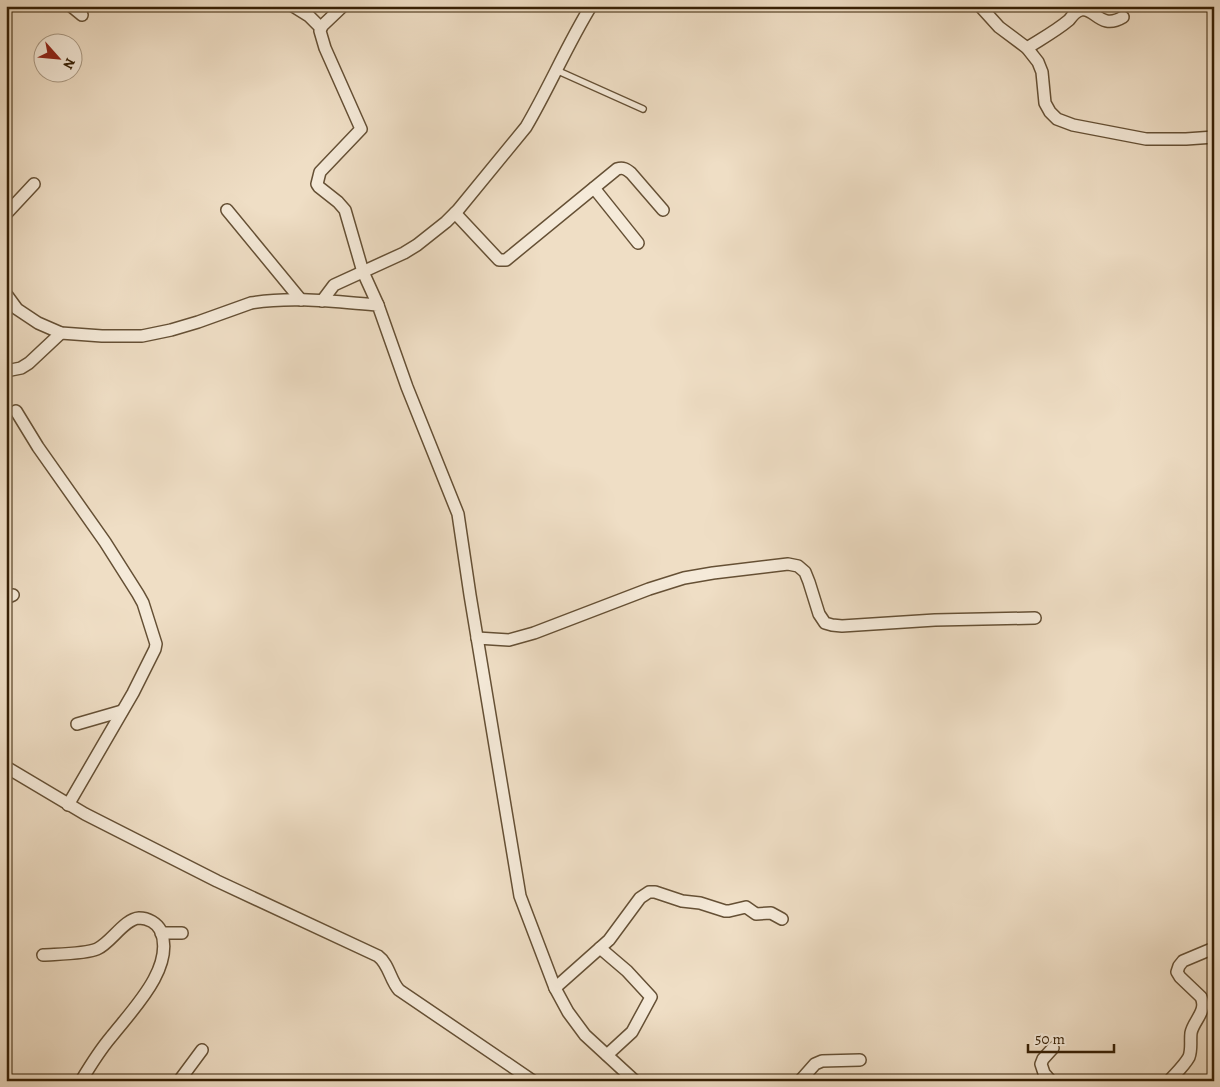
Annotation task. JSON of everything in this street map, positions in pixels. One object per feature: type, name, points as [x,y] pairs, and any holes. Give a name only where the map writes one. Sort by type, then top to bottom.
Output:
[{"type":"street","points":[[71,6],[82,15]]},
{"type":"street","points":[[294,6],[321,28]]},
{"type":"street","points":[[343,6],[320,31],[325,48],[361,129],[320,172],[317,184],[345,210],[363,272],[378,305],[458,514],[520,896],[555,988],[576,1025],[635,1081]]},
{"type":"street","points":[[322,301],[334,286],[411,249],[455,213],[526,127],[591,6]]},
{"type":"street","points":[[980,6],[999,27],[1027,48],[1041,66],[1045,103],[1057,119],[1072,125],[1146,139],[1214,137]]},
{"type":"street","points":[[1027,48],[1056,31],[1081,10],[1085,10],[1106,21],[1112,22],[1123,17]]},
{"type":"street","points":[[455,213],[503,261],[617,168],[626,168],[663,210]]},
{"type":"street","points":[[6,214],[34,184]]},
{"type":"street","points":[[594,188],[638,243]]},
{"type":"street","points":[[227,210],[301,300]]},
{"type":"street","points":[[6,294],[17,309],[38,323],[61,333],[102,336],[142,336],[198,322],[251,303],[301,300],[378,305]]},
{"type":"street","points":[[6,371],[22,368],[61,333]]},
{"type":"street","points":[[16,411],[38,447],[105,542],[143,603],[156,645],[133,693],[68,805]]},
{"type":"street","points":[[477,638],[509,640],[534,633],[648,589],[684,578],[788,564],[798,566],[805,572],[820,614],[825,623],[832,626],[935,620],[1035,618]]},
{"type":"street","points":[[77,724],[122,711]]},
{"type":"street","points":[[6,767],[85,814],[217,881],[378,956],[383,960],[399,990],[533,1081]]},
{"type":"street","points":[[555,988],[600,948],[617,930],[640,898],[650,892],[682,901],[700,903],[725,911],[746,907],[756,914],[771,913],[782,919]]},
{"type":"street","points":[[44,955],[97,949],[131,921],[138,918],[152,921],[162,933],[162,961],[151,986],[109,1038],[81,1081]]},
{"type":"street","points":[[162,933],[182,933]]},
{"type":"street","points":[[600,948],[627,971],[650,997],[632,1032],[607,1055]]},
{"type":"street","points":[[1169,1081],[1190,1055],[1191,1034],[1202,1011],[1203,1002],[1201,997],[1180,977],[1177,972],[1179,966],[1183,961],[1214,948]]},
{"type":"street","points":[[1051,1081],[1044,1073],[1041,1064],[1053,1048]]},
{"type":"street","points":[[179,1081],[202,1050]]},
{"type":"street","points":[[800,1081],[815,1064],[822,1061],[860,1060]]},
{"type":"lane","points":[[556,70],[642,109]]}]
